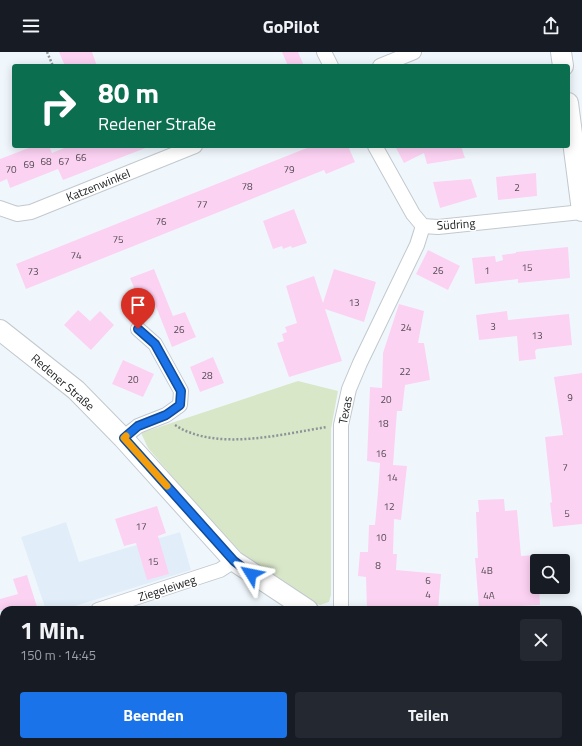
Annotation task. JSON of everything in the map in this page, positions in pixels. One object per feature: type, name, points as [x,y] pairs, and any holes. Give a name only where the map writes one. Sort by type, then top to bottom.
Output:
[{"type":"street","points":[[324,52],[330,64]]},
{"type":"street","points":[[385,64],[414,52]]},
{"type":"street","points":[[561,52],[563,64]]},
{"type":"street","points":[[570,118],[582,211]]},
{"type":"street","name":"Katzenwinkel","points":[[0,208],[17,214],[31,212],[191,148]]},
{"type":"street","name":"Südring","points":[[376,148],[413,214],[423,226],[438,227],[582,211]]},
{"type":"street","name":"Texas","points":[[341,606],[341,425],[349,389],[417,245],[423,226]]},
{"type":"street","points":[[124,438],[138,426],[166,415],[180,405],[181,391],[155,344],[138,329]]},
{"type":"street","name":"Redener Straße","points":[[0,330],[76,390],[124,438],[234,561],[302,606]]},
{"type":"street","name":"Ziegeleiweg","points":[[110,606],[207,575],[220,570],[234,561]]},
{"type":"path","points":[[47,52],[52,64]]},
{"type":"path","points":[[166,415],[170,421],[184,431],[201,437],[225,439],[254,438],[341,425]]},
{"type":"shaded area","points":[[66,522],[79,562],[180,532],[191,570],[75,606],[45,606],[21,537]]},
{"type":"green space","points":[[298,381],[338,391],[331,429],[331,595],[329,602],[320,605],[309,601],[250,562],[206,516],[148,448],[141,433]]},
{"type":"building","points":[[59,52],[92,52],[96,64],[64,64]]},
{"type":"building","points":[[282,52],[298,52],[303,64],[287,64]]},
{"type":"building","points":[[29,148],[50,148],[52,153],[64,148],[145,148],[63,180],[58,169],[10,188],[7,179],[0,182],[0,159]]},
{"type":"building","points":[[307,148],[349,148],[355,162],[326,174],[324,170],[26,289],[16,264]]},
{"type":"building","points":[[396,148],[462,148],[465,158],[427,164],[424,153],[404,163]]},
{"type":"building","points":[[536,173],[537,196],[498,200],[496,177]]},
{"type":"building","points":[[471,179],[477,197],[440,208],[433,182]]},
{"type":"building","points":[[294,209],[307,243],[292,248],[291,246],[283,249],[282,246],[273,249],[263,221]]},
{"type":"building","points":[[568,247],[570,278],[518,283],[518,279],[475,284],[472,258],[495,256],[496,262],[503,260],[502,255],[516,252]]},
{"type":"building","points":[[428,250],[460,266],[448,290],[416,274]]},
{"type":"building","points":[[154,269],[173,316],[185,312],[196,337],[172,347],[153,299],[141,304],[130,278]]},
{"type":"building","points":[[334,269],[376,282],[364,322],[325,309],[342,361],[289,377],[277,343],[284,341],[282,334],[287,332],[285,327],[297,323],[286,286],[314,276],[323,303]]},
{"type":"building","points":[[399,304],[424,311],[418,343],[424,343],[430,380],[405,385],[402,411],[397,411],[393,465],[407,466],[401,520],[394,519],[393,554],[397,554],[396,570],[441,574],[438,606],[367,606],[366,577],[358,576],[360,552],[368,552],[369,525],[375,525],[380,463],[367,461],[370,387],[382,388],[383,353]]},
{"type":"building","points":[[78,310],[90,321],[100,311],[114,325],[91,350],[64,325]]},
{"type":"building","points":[[507,311],[508,320],[569,314],[572,345],[537,349],[535,351],[536,359],[519,361],[517,336],[479,340],[476,315]]},
{"type":"building","points":[[213,357],[224,383],[200,392],[190,367]]},
{"type":"building","points":[[123,360],[154,374],[143,397],[112,384]]},
{"type":"building","points":[[582,373],[582,524],[553,527],[550,503],[552,502],[545,437],[563,435],[554,377]]},
{"type":"building","points":[[504,499],[505,511],[517,510],[521,556],[530,555],[530,594],[539,594],[540,605],[479,606],[475,558],[478,558],[476,512],[479,512],[478,500]]},
{"type":"building","points":[[157,506],[166,533],[158,536],[169,574],[147,580],[136,543],[124,546],[115,519]]},
{"type":"building","points":[[27,575],[37,606],[0,606],[0,599],[18,594],[13,579]]},
{"type":"slow traffic","points":[[126,436],[124,438],[138,456],[167,486]]},
{"type":"route","points":[[138,329],[155,344],[181,391],[180,405],[166,415],[138,426],[124,438],[138,456],[172,491],[234,561],[251,574]]}]
